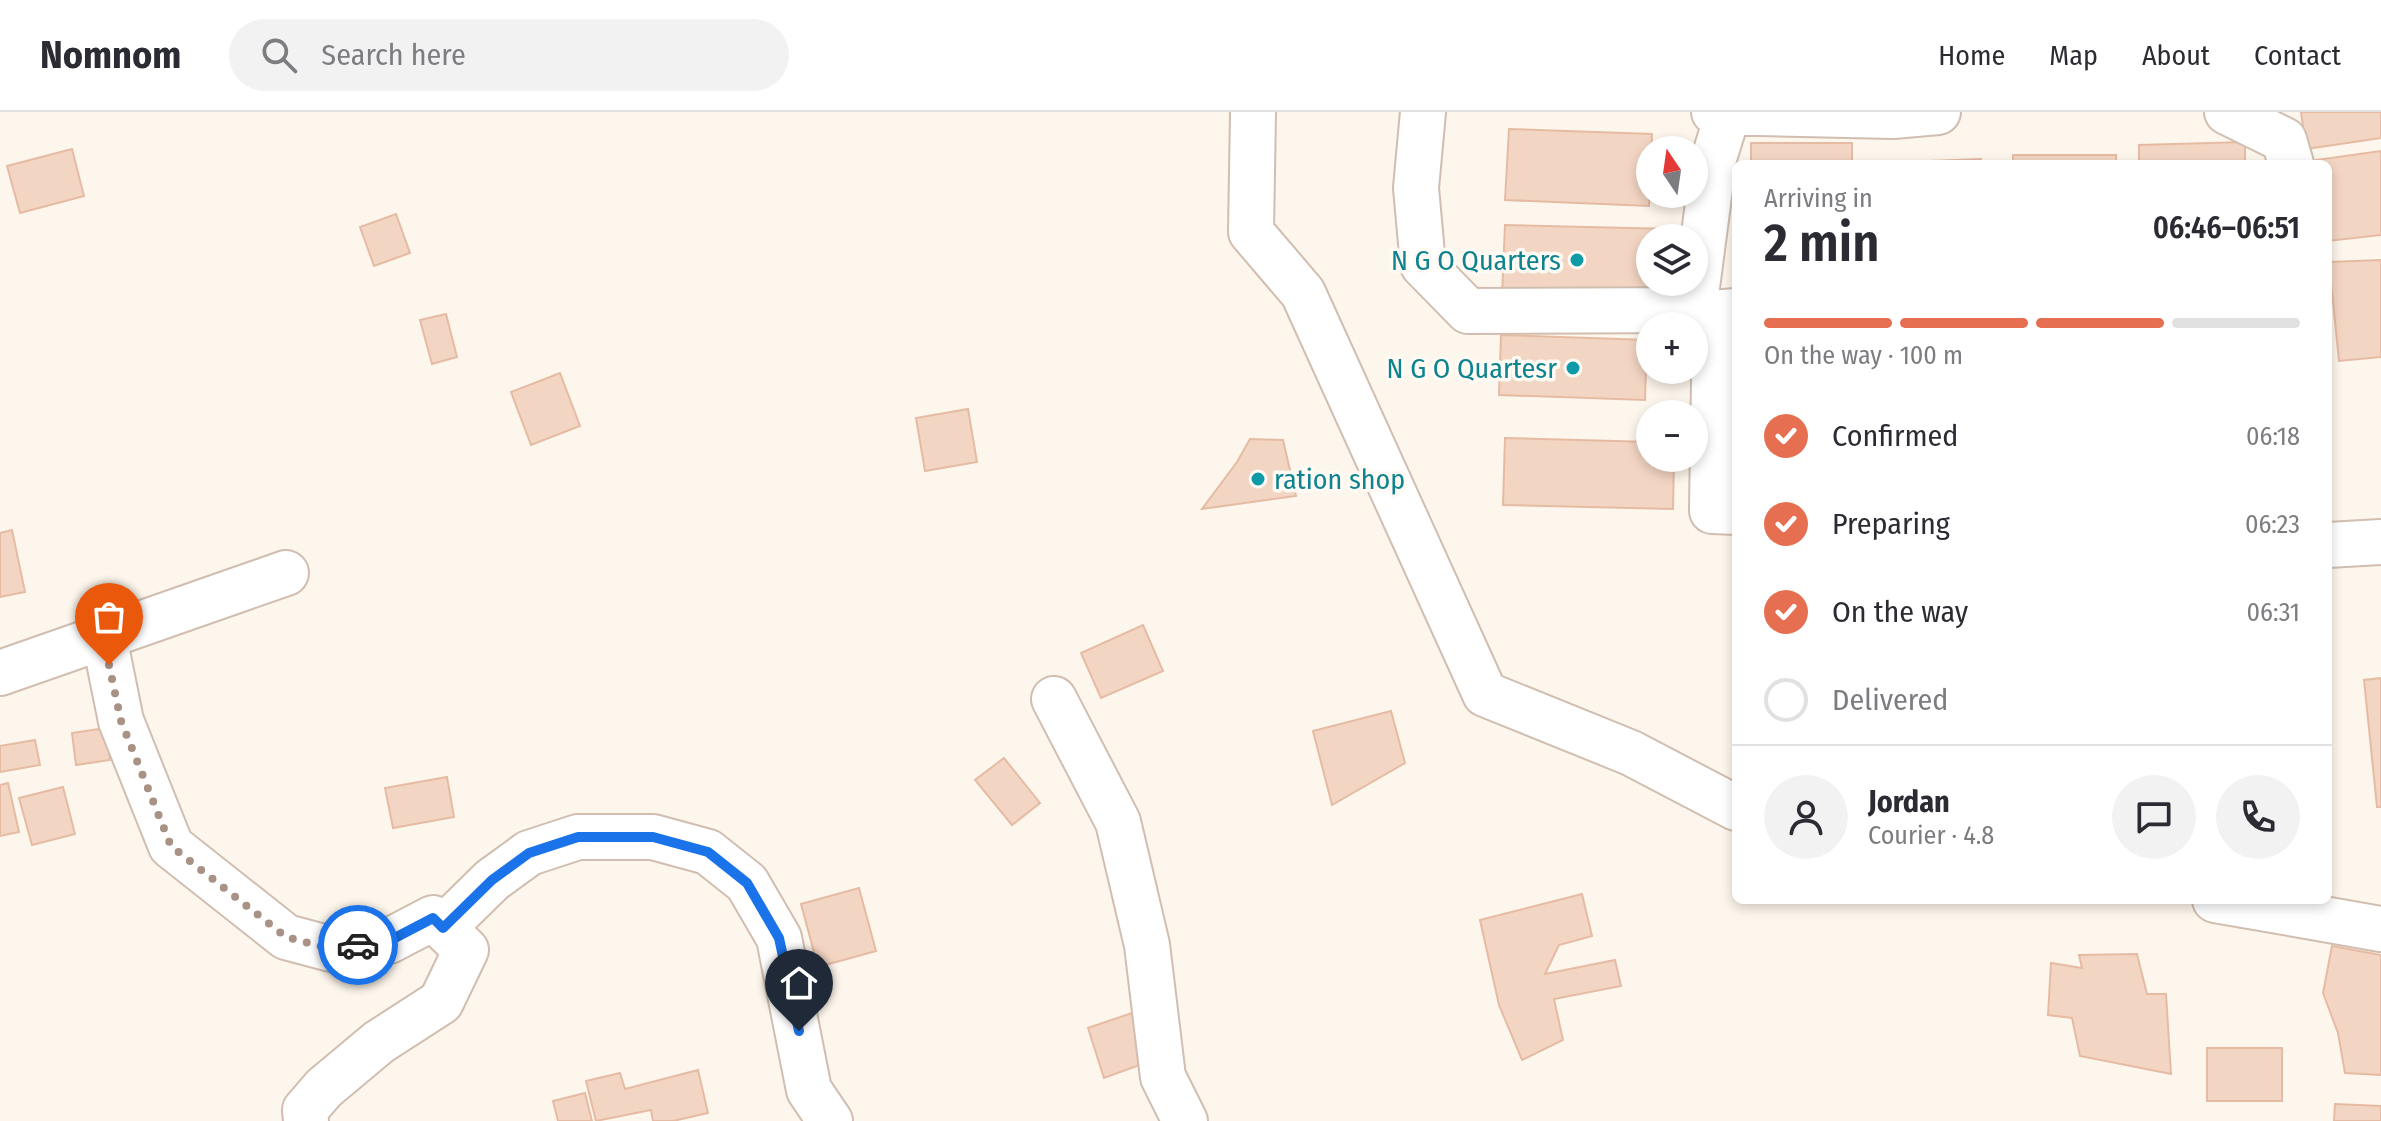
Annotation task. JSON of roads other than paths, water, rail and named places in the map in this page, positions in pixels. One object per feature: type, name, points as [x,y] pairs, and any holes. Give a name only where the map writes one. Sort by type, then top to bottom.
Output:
[{"type":"street","points":[[1253,112],[1251,232],[1303,293],[1485,694],[1631,753],[1732,806]]},
{"type":"street","points":[[1423,112],[1416,188],[1423,265],[1468,311],[1715,311]]},
{"type":"street","points":[[1732,512],[1712,511],[1714,158],[1721,113],[1893,116],[1938,112]]},
{"type":"street","points":[[2227,112],[2284,140],[2290,160]]},
{"type":"street","points":[[2332,545],[2381,542]]},
{"type":"street","points":[[0,673],[286,573]]},
{"type":"street","points":[[104,637],[121,721],[171,846],[286,937],[331,949],[389,941],[433,918],[466,950],[441,1002],[379,1042],[324,1088],[305,1110],[306,1121]]},
{"type":"street","points":[[1054,699],[1118,822],[1147,945],[1163,1077],[1185,1121]]},
{"type":"street","points":[[443,928],[492,880],[529,853],[578,837],[653,837],[708,852],[747,883],[779,938],[809,1090],[830,1121]]},
{"type":"street","points":[[2238,904],[2381,929]]},
{"type":"place","name":"N G O Quarters","points":[[1577,260]]},
{"type":"place","name":"N G O Quartesr","points":[[1573,368]]},
{"type":"place","name":"ration shop","points":[[1258,479]]}]
